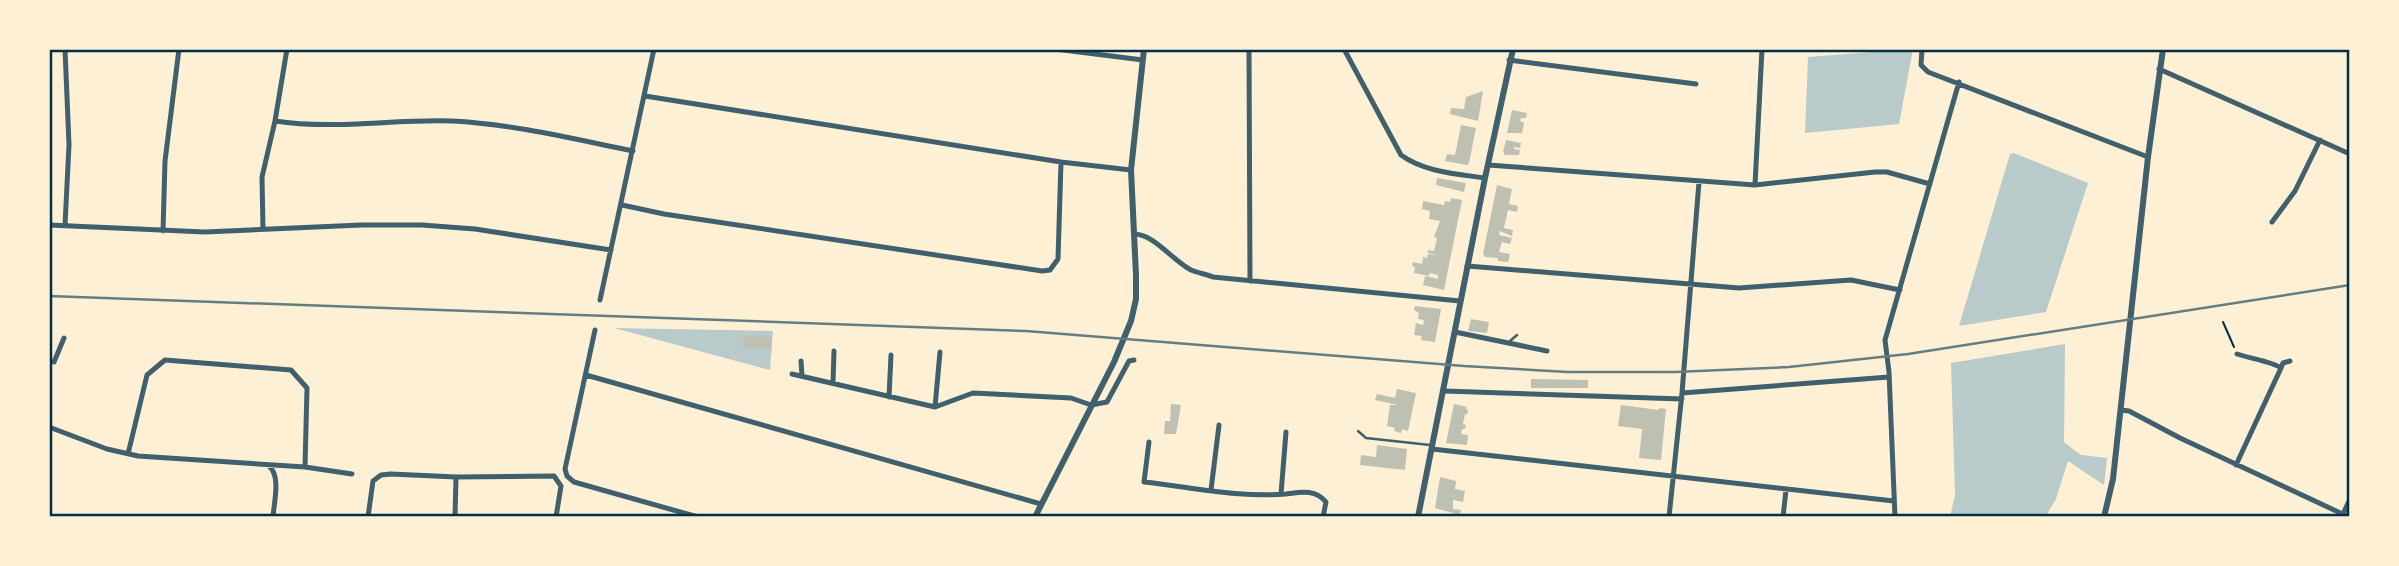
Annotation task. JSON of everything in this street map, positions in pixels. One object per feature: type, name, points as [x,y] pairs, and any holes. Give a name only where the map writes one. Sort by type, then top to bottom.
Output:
[{"type":"street","points":[[65,49],[69,145],[65,225]]},
{"type":"street","points":[[163,231],[164,161],[179,49]]},
{"type":"street","points":[[263,229],[261,177],[275,121],[286,49]]},
{"type":"street","points":[[600,300],[654,49]]},
{"type":"street","points":[[1055,49],[1143,60]]},
{"type":"street","points":[[1035,517],[1114,362],[1131,321],[1136,299],[1131,170],[1144,49]]},
{"type":"street","points":[[1249,49],[1250,281]]},
{"type":"street","points":[[1344,49],[1401,155],[1414,164],[1485,178]]},
{"type":"street","points":[[1418,517],[1513,49]]},
{"type":"street","points":[[1755,185],[1762,49]]},
{"type":"street","points":[[1922,49],[1921,65],[1928,72],[2148,156]]},
{"type":"street","points":[[2104,517],[2113,479],[2162,49]]},
{"type":"street","points":[[1509,60],[1696,84]]},
{"type":"street","points":[[2159,69],[2350,154]]},
{"type":"street","points":[[1895,517],[1885,340],[1959,82]]},
{"type":"street","points":[[645,96],[1060,162],[1131,170]]},
{"type":"street","points":[[275,121],[352,124],[428,121],[488,124],[633,151]]},
{"type":"street","points":[[2272,222],[2295,191],[2320,140]]},
{"type":"street","points":[[622,205],[664,214],[1042,271],[1050,270],[1058,259],[1060,162]]},
{"type":"street","points":[[1488,165],[1699,183],[1755,185],[1875,172],[1930,184]]},
{"type":"street","points":[[1669,517],[1675,477],[1699,183]]},
{"type":"street","points":[[49,225],[163,231],[361,225],[449,227],[611,250]]},
{"type":"street","points":[[1134,234],[1149,237],[1165,252],[1192,270],[1213,277],[1460,301]]},
{"type":"street","points":[[1467,266],[1739,288],[1851,280],[1900,290]]},
{"type":"street","points":[[595,330],[565,469],[567,476],[574,482],[698,517]]},
{"type":"street","points":[[1455,332],[1547,351]]},
{"type":"street","points":[[54,362],[64,338]]},
{"type":"street","points":[[49,349],[58,353]]},
{"type":"street","points":[[832,383],[834,351]]},
{"type":"street","points":[[935,407],[940,352]]},
{"type":"street","points":[[2237,354],[2276,363],[2281,368]]},
{"type":"street","points":[[889,397],[891,355]]},
{"type":"street","points":[[128,454],[147,375],[165,360],[190,361],[291,370],[307,388],[304,467]]},
{"type":"street","points":[[792,374],[935,407],[973,393],[1071,398],[1091,405],[1107,402],[1129,361],[1135,360]]},
{"type":"street","points":[[801,361],[802,376]]},
{"type":"street","points":[[2235,465],[2283,363],[2290,361]]},
{"type":"street","points":[[586,375],[1041,504]]},
{"type":"street","points":[[1444,391],[1682,393],[1889,375]]},
{"type":"street","points":[[2121,410],[2129,411],[2235,465],[2346,516],[2350,499]]},
{"type":"street","points":[[1211,490],[1219,425]]},
{"type":"street","points":[[49,427],[128,454],[304,467],[352,474]]},
{"type":"street","points":[[1281,494],[1286,432]]},
{"type":"street","points":[[1149,442],[1144,482],[1265,496],[1310,492],[1320,495],[1326,502],[1323,517]]},
{"type":"street","points":[[1433,447],[1894,501]]},
{"type":"street","points":[[266,465],[276,473],[273,517]]},
{"type":"street","points":[[368,517],[371,489],[376,478],[391,474],[456,477],[550,476],[559,481],[561,490],[556,517]]},
{"type":"street","points":[[455,517],[456,477]]},
{"type":"street","points":[[1783,517],[1786,490]]},
{"type":"lane","points":[[1507,343],[1517,335]]},
{"type":"lane","points":[[1358,431],[1366,438],[1433,447]]},
{"type":"lane","points":[[559,481],[567,476]]},
{"type":"path","points":[[2223,322],[2237,354]]},
{"type":"shaded area","points":[[1913,49],[1899,124],[1805,133],[1808,57]]},
{"type":"shaded area","points":[[2014,153],[2088,183],[2046,312],[1959,326],[2010,154]]},
{"type":"shaded area","points":[[614,328],[773,331],[770,370]]},
{"type":"shaded area","points":[[2065,344],[2064,442],[2081,455],[2107,458],[2104,485],[2068,461],[2056,499],[2045,517],[1950,517],[1955,495],[1951,363]]},
{"type":"building","points":[[1483,91],[1478,121],[1450,114],[1451,108],[1464,109],[1466,97]]},
{"type":"building","points":[[1512,110],[1527,113],[1526,118],[1521,118],[1520,121],[1524,123],[1522,133],[1507,133]]},
{"type":"building","points":[[1461,125],[1476,128],[1467,165],[1445,161],[1447,154],[1455,155]]},
{"type":"building","points":[[1506,140],[1521,143],[1520,148],[1514,147],[1520,150],[1519,155],[1505,155],[1503,152]]},
{"type":"building","points":[[1437,178],[1466,183],[1464,192],[1436,185]]},
{"type":"building","points":[[1497,185],[1512,189],[1509,204],[1518,206],[1517,212],[1508,210],[1504,228],[1513,230],[1512,236],[1500,231],[1499,235],[1512,238],[1510,244],[1502,242],[1499,252],[1510,254],[1508,262],[1485,257],[1483,254]]},
{"type":"building","points":[[1451,198],[1462,200],[1444,290],[1423,285],[1425,276],[1438,279],[1438,275],[1414,273],[1415,267],[1412,266],[1413,262],[1422,264],[1423,257],[1427,258],[1428,254],[1440,256],[1428,253],[1428,250],[1434,251],[1437,238],[1434,237],[1440,221],[1429,219],[1430,211],[1422,209],[1423,201],[1444,205],[1445,201],[1450,202]]},
{"type":"building","points":[[1415,306],[1441,309],[1435,342],[1421,340],[1422,336],[1414,335],[1416,323],[1423,325],[1424,320],[1418,319],[1419,313],[1414,310]]},
{"type":"building","points":[[1471,319],[1489,322],[1487,333],[1468,331]]},
{"type":"building","points":[[744,335],[772,337],[771,349],[743,348]]},
{"type":"building","points":[[1531,379],[1588,380],[1588,388],[1531,388]]},
{"type":"building","points":[[1397,389],[1416,393],[1408,431],[1402,429],[1401,433],[1387,426],[1390,405],[1398,405],[1375,400],[1377,394],[1395,398]]},
{"type":"building","points":[[1171,404],[1181,405],[1176,434],[1164,434],[1165,421],[1170,421]]},
{"type":"building","points":[[1454,404],[1467,407],[1468,410],[1463,424],[1466,425],[1465,429],[1462,429],[1461,434],[1468,435],[1467,445],[1446,443]]},
{"type":"building","points":[[1621,405],[1666,409],[1661,460],[1639,458],[1642,429],[1618,426]]},
{"type":"building","points":[[1377,445],[1407,449],[1405,470],[1360,465],[1361,455],[1376,457]]},
{"type":"building","points":[[1440,477],[1456,481],[1455,489],[1465,491],[1463,502],[1453,500],[1453,509],[1461,510],[1460,515],[1435,508]]},
{"type":"railway","points":[[49,296],[1026,331],[1464,366],[1568,372],[1675,372],[1789,367],[1908,354],[2350,285]]}]
